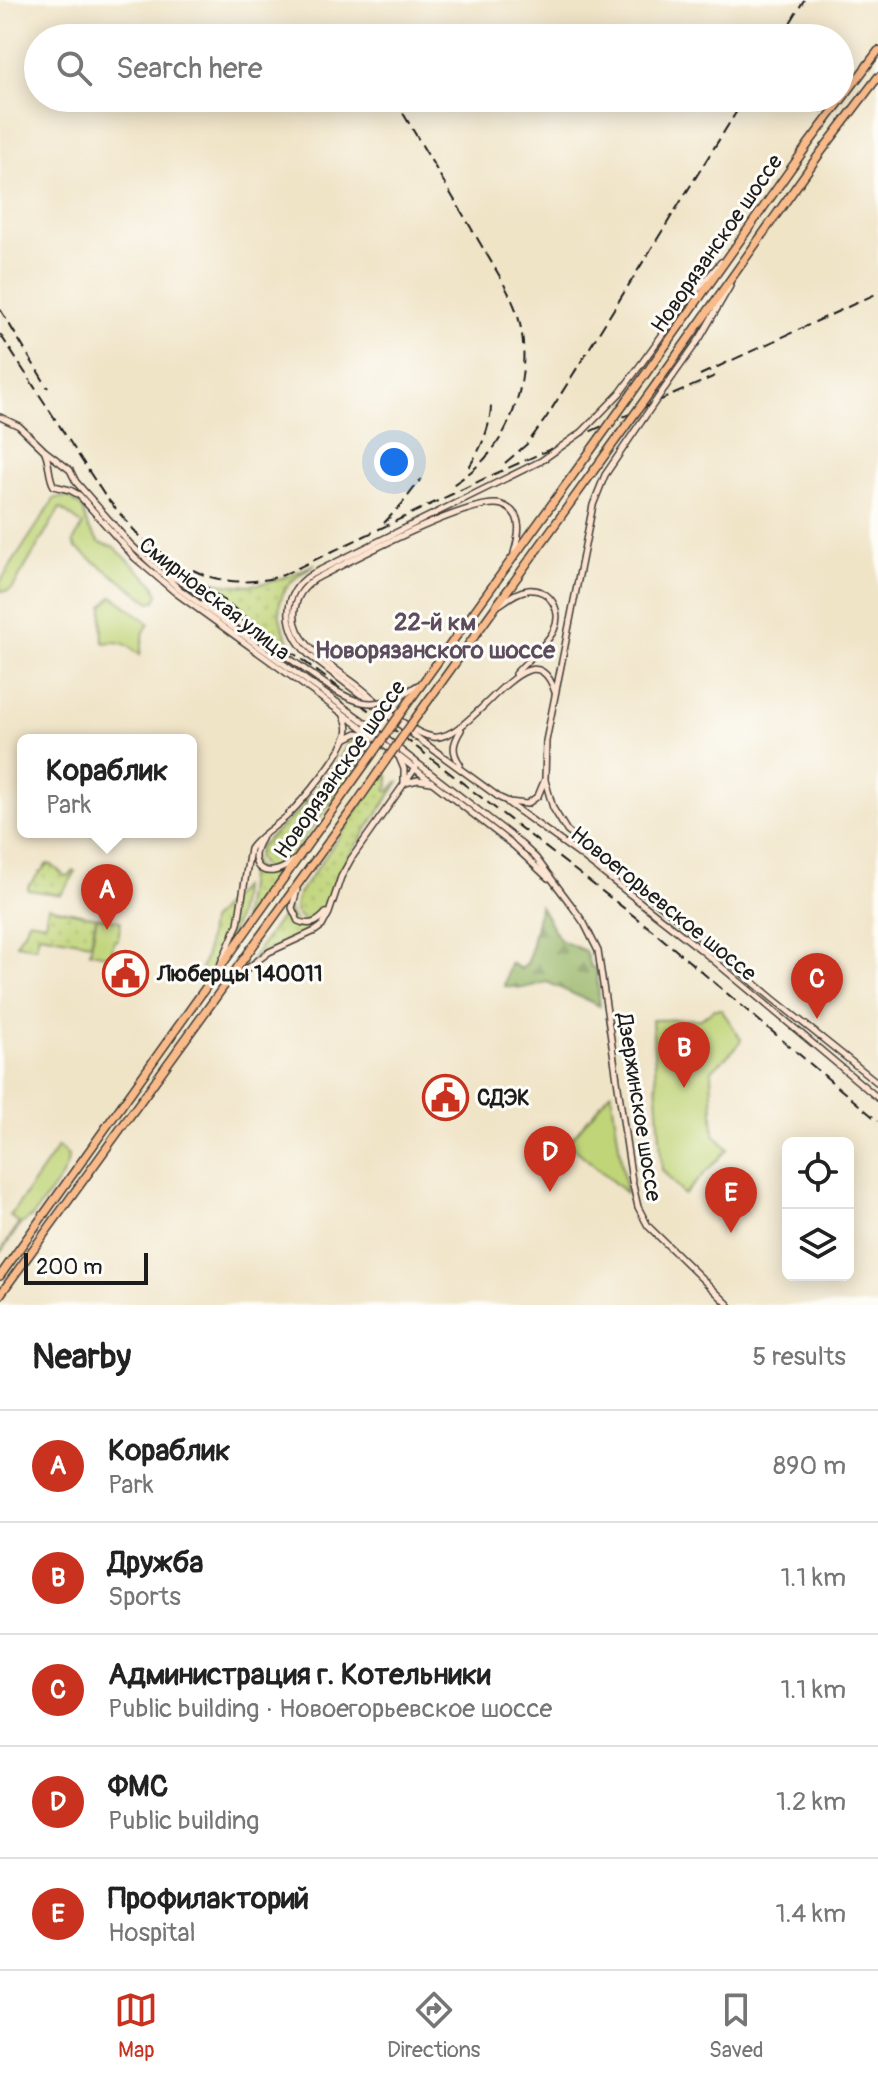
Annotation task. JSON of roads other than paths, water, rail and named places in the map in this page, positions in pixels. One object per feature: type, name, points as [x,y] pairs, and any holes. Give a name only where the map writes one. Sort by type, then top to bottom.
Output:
[{"type":"highway","name":"Новорязанское шоссе","points":[[854,83],[878,51]]},
{"type":"highway","name":"Новорязанское шоссе","points":[[854,109],[878,77]]},
{"type":"highway","name":"Новорязанское шоссе","points":[[0,1276],[832,112]]},
{"type":"highway","name":"Новорязанское шоссе","points":[[0,1295],[851,112]]},
{"type":"main road","name":"Новоегорьевское шоссе","points":[[742,237],[681,309],[620,393],[582,432],[541,461],[312,574],[295,588],[289,606],[289,624],[295,640],[310,656],[580,855],[700,949],[878,1098]]},
{"type":"main road","points":[[500,798],[515,803],[530,802],[538,796],[545,779],[545,748],[555,693],[593,505],[605,475],[700,338],[748,255]]},
{"type":"main road","name":"Смирновская улица","points":[[0,417],[19,426],[65,467],[130,544],[179,589],[358,720]]},
{"type":"main road","points":[[45,451],[51,476]]},
{"type":"main road","points":[[51,476],[55,469],[65,467]]},
{"type":"main road","points":[[64,489],[71,484],[72,475]]},
{"type":"main road","name":"Смирновская улица","points":[[51,476],[54,486],[79,495],[135,558],[176,593],[342,713],[358,720]]},
{"type":"main road","points":[[495,608],[519,592],[532,590],[545,594],[557,610],[558,618],[552,634],[507,684],[463,726],[447,736],[435,738],[394,715],[306,644],[297,630],[294,614],[301,592],[315,579],[437,521],[490,504],[504,506],[513,513],[519,528],[513,559]]},
{"type":"main road","points":[[154,567],[185,584],[351,700],[379,703],[399,697],[425,680]]},
{"type":"main road","points":[[507,684],[527,670],[538,669],[548,675],[555,693]]},
{"type":"main road","points":[[217,971],[238,924],[250,849],[303,799],[334,758],[348,728],[342,713]]},
{"type":"main road","name":"Дзержинское шоссе","points":[[358,720],[371,735],[417,766],[432,782],[536,858],[584,923],[600,957],[638,1207],[648,1226],[729,1305]]},
{"type":"main road","name":"Дзержинское шоссе","points":[[358,720],[506,836]]},
{"type":"main road","points":[[463,726],[453,748],[465,771]]},
{"type":"main road","points":[[344,740],[357,733],[371,735]]},
{"type":"main road","points":[[399,756],[404,769],[404,783]]},
{"type":"main road","points":[[215,996],[238,973],[258,959],[315,931],[325,920],[351,859],[417,766]]},
{"type":"main road","name":"Новоегорьевское шоссе","points":[[545,779],[553,808],[567,831],[878,1083]]},
{"type":"main road","points":[[404,783],[418,780],[432,782]]},
{"type":"main road","points":[[264,835],[256,849],[255,859],[259,866],[269,872],[286,867],[307,846]]},
{"type":"main road","points":[[304,876],[293,902],[293,913],[298,921],[310,924],[320,920],[333,902]]},
{"type":"railway","points":[[789,24],[804,0]]},
{"type":"railway","points":[[402,112],[499,275],[515,308],[522,337],[522,373],[508,425],[485,459],[451,486]]},
{"type":"railway","points":[[505,463],[527,444],[546,418],[736,112]]},
{"type":"railway","points":[[700,375],[878,293]]},
{"type":"railway","points":[[0,309],[48,388]]},
{"type":"railway","points":[[0,334],[105,496],[139,536],[652,930],[878,1121]]},
{"type":"railway","points":[[193,570],[237,582],[283,575],[490,476],[715,376]]},
{"type":"railway","points":[[469,467],[485,435],[491,400]]},
{"type":"railway","points":[[384,523],[421,479]]},
{"type":"place","name":"Кораблик","points":[[107,930]]},
{"type":"place","name":"Люберцы 140011","points":[[126,973]]},
{"type":"place","name":"Администрация г. Котельники","points":[[817,1019]]},
{"type":"place","name":"Дружба","points":[[684,1088]]},
{"type":"place","name":"СДЭК","points":[[446,1097]]},
{"type":"place","name":"ФМС","points":[[550,1192]]},
{"type":"place","name":"Профилакторий","points":[[731,1233]]},
{"type":"district","name":"22-й км Новорязанского шоссе","points":[[435,636]]}]
